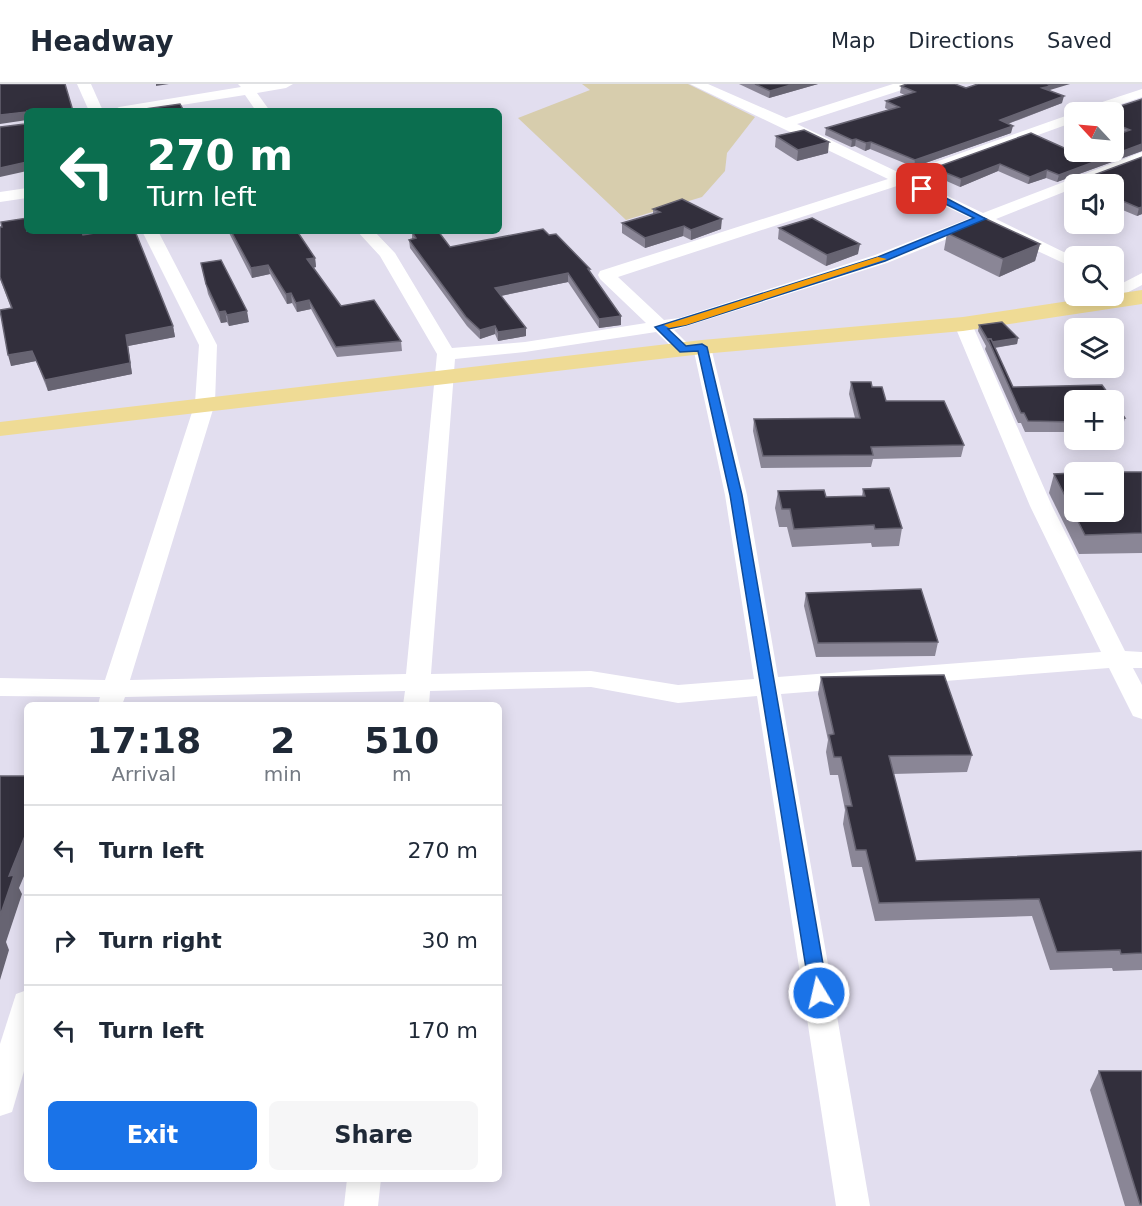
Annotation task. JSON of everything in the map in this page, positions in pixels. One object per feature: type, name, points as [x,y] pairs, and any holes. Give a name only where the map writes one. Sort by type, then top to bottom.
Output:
[{"type":"main road","points":[[0,429],[205,403],[693,348],[963,324],[1064,304]]},
{"type":"street","points":[[84,84],[95,108]]},
{"type":"street","points":[[135,108],[247,87],[286,84]]},
{"type":"street","points":[[697,84],[785,123],[1064,258]]},
{"type":"street","points":[[785,123],[906,84]]},
{"type":"street","points":[[247,87],[261,108]]},
{"type":"street","points":[[713,92],[732,87]]},
{"type":"street","points":[[1115,102],[1142,93]]},
{"type":"street","points":[[854,1206],[736,495],[693,348],[660,327],[606,275],[902,179],[1064,121]]},
{"type":"street","points":[[446,354],[525,347],[682,323],[881,259],[1142,156]]},
{"type":"street","points":[[0,197],[24,193]]},
{"type":"street","points":[[112,697],[205,403],[208,345],[152,234]]},
{"type":"street","points":[[368,234],[387,253],[446,354],[417,694]]},
{"type":"street","points":[[1124,289],[1142,278]]},
{"type":"street","points":[[963,324],[1041,506],[1130,660],[1142,710]]},
{"type":"street","points":[[0,687],[112,697],[417,694],[591,679],[678,694],[1130,660]]},
{"type":"street","points":[[0,1101],[24,1014]]},
{"type":"street","points":[[361,1206],[364,1182]]},
{"type":"shaded area","points":[[582,84],[688,84],[755,117],[727,153],[725,171],[702,197],[626,220],[518,118],[590,90]]},
{"type":"building","points":[[0,84],[65,84],[72,108],[24,108],[24,112],[0,115]]},
{"type":"building","points":[[755,84],[794,84],[770,91]]},
{"type":"building","points":[[955,84],[966,88],[978,84],[1047,84],[1051,86],[1042,88],[1064,96],[1000,120],[1013,126],[915,160],[871,142],[852,140],[826,128],[899,107],[886,101],[915,92],[901,86]]},
{"type":"building","points":[[1142,99],[1142,144],[1124,151],[1124,132],[1130,130],[1124,128],[1124,105]]},
{"type":"building","points":[[180,104],[182,108],[152,108]]},
{"type":"building","points":[[24,124],[24,163],[0,168],[0,127]]},
{"type":"building","points":[[804,130],[829,142],[798,150],[776,136]]},
{"type":"building","points":[[1031,133],[1064,148],[1064,162],[1094,162],[1059,175],[1047,170],[1030,177],[1000,164],[961,179],[934,168]]},
{"type":"building","points":[[1142,157],[1142,207],[1139,208],[1124,202],[1124,174],[1097,174]]},
{"type":"building","points":[[682,199],[722,219],[691,230],[684,226],[645,238],[622,223],[660,212],[653,209]]},
{"type":"building","points":[[24,218],[24,234],[136,234],[173,326],[126,335],[130,363],[45,380],[32,351],[8,355],[0,310],[12,308],[0,277],[1,222]]},
{"type":"building","points":[[812,218],[860,244],[827,255],[779,228]]},
{"type":"building","points":[[984,218],[1040,244],[1003,259],[947,233]]},
{"type":"building","points":[[543,229],[549,235],[556,234],[590,269],[588,269],[621,316],[599,319],[568,273],[495,288],[526,328],[498,332],[495,326],[480,330],[466,317],[409,240],[416,238],[413,234],[440,234],[450,247]]},
{"type":"building","points":[[233,234],[299,234],[315,258],[307,259],[341,306],[374,300],[401,341],[336,347],[309,300],[296,303],[291,293],[286,294],[268,265],[251,268]]},
{"type":"building","points":[[221,260],[247,311],[227,315],[225,311],[219,312],[206,284],[201,263]]},
{"type":"building","points":[[1002,322],[1018,338],[992,342],[988,339],[989,342],[979,325]]},
{"type":"building","points":[[988,339],[991,339],[1013,387],[1102,385],[1106,390],[1064,390],[1064,422],[1028,421],[1024,413],[1021,413]]},
{"type":"building","points":[[851,382],[871,382],[872,387],[882,387],[886,401],[944,401],[964,445],[871,447],[873,455],[763,456],[754,419],[860,418]]},
{"type":"building","points":[[1124,472],[1142,472],[1142,533],[1085,535],[1078,522],[1124,522]]},
{"type":"building","points":[[1054,474],[1064,474],[1064,494]]},
{"type":"building","points":[[889,488],[902,528],[875,529],[874,525],[794,529],[790,509],[782,509],[778,491],[824,490],[826,497],[865,496],[863,489]]},
{"type":"building","points":[[921,589],[938,642],[818,643],[806,593]]},
{"type":"building","points":[[944,675],[972,755],[889,756],[916,861],[1142,851],[1142,953],[1121,954],[1120,950],[1057,952],[1039,899],[879,903],[866,850],[856,850],[846,806],[852,806],[841,757],[834,757],[829,735],[834,734],[821,677]]},
{"type":"building","points":[[0,776],[24,776],[24,838],[9,876],[14,875],[0,916]]},
{"type":"building","points":[[1099,1071],[1142,1071],[1142,1204],[1140,1204]]},
{"type":"slow traffic","points":[[669,325],[682,323],[882,259]]},
{"type":"route","points":[[819,993],[736,495],[702,347],[684,350],[660,327],[682,323],[881,259],[982,219],[922,189]]}]
